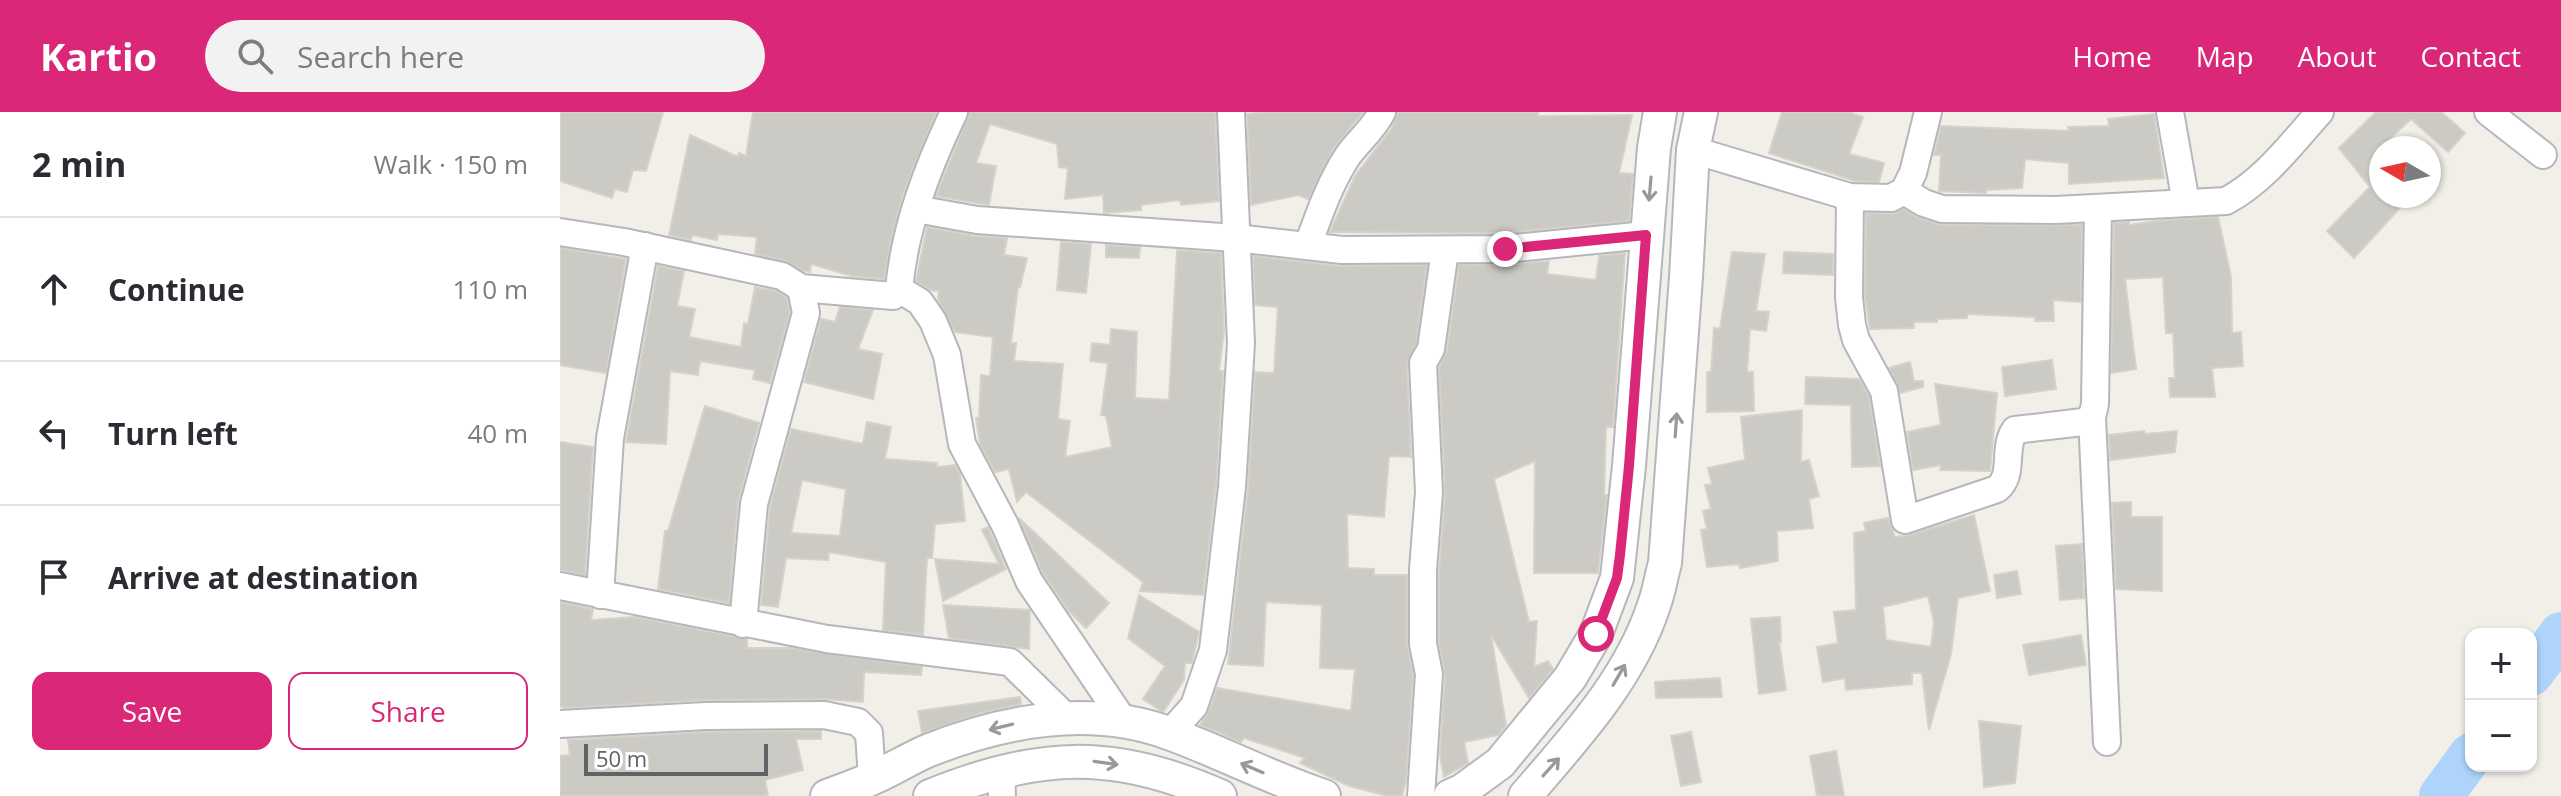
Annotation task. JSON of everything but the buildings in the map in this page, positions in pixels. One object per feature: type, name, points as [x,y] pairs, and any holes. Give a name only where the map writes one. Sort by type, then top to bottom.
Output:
[{"type":"street","points":[[560,232],[645,246],[782,276],[801,288],[893,296],[899,289],[908,226],[933,155],[954,112]]},
{"type":"street","points":[[1170,733],[1194,706],[1213,650],[1232,487],[1240,357],[1231,112]]},
{"type":"street","points":[[1308,245],[1337,175],[1349,154],[1376,125],[1382,112]]},
{"type":"street","points":[[1459,794],[1500,763],[1542,714],[1585,656],[1617,578],[1654,148],[1660,112]]},
{"type":"street","points":[[1526,795],[1575,740],[1608,693],[1642,635],[1665,563],[1693,150],[1701,112]]},
{"type":"street","points":[[1693,150],[1850,197],[1891,198],[1904,191],[1913,173],[1928,112]]},
{"type":"street","points":[[2170,112],[2186,203]]},
{"type":"street","points":[[1904,191],[1942,209],[2056,210],[2226,201],[2265,173],[2320,112]]},
{"type":"street","points":[[2488,112],[2543,155]]},
{"type":"street","points":[[1850,197],[1849,297],[1852,325],[1856,340],[1884,391],[1905,520],[1997,489],[2006,477],[2008,443],[2015,430],[2083,422],[2092,417]]},
{"type":"street","points":[[2098,208],[2095,404],[2092,417],[2107,742]]},
{"type":"street","points":[[916,209],[977,220],[1236,238],[1342,250],[1505,249],[1646,235]]},
{"type":"street","points":[[600,595],[610,438],[645,246]]},
{"type":"street","points":[[1421,796],[1429,674],[1423,644],[1423,570],[1429,492],[1423,363],[1431,349],[1445,250]]},
{"type":"street","points":[[743,624],[754,504],[806,313],[801,288]]},
{"type":"street","points":[[899,289],[920,302],[933,321],[947,355],[962,444],[1005,525],[1029,581],[1123,720]]},
{"type":"street","points":[[560,586],[827,639],[1010,662],[1067,718]]},
{"type":"street","points":[[560,724],[706,716],[824,715],[858,722],[869,733],[872,779]]},
{"type":"street","points":[[827,796],[872,779],[924,752],[975,733],[1020,722],[1067,718],[1123,720],[1170,733],[1324,796]]},
{"type":"street","points":[[930,796],[1002,784],[1055,761],[1088,761],[1132,767],[1184,780],[1220,796]]},
{"type":"waterway","points":[[2537,666],[2561,634]]},
{"type":"waterway","points":[[2441,796],[2465,763]]},
{"type":"route","points":[[1505,249],[1646,235],[1620,555],[1617,578],[1596,634]]}]
